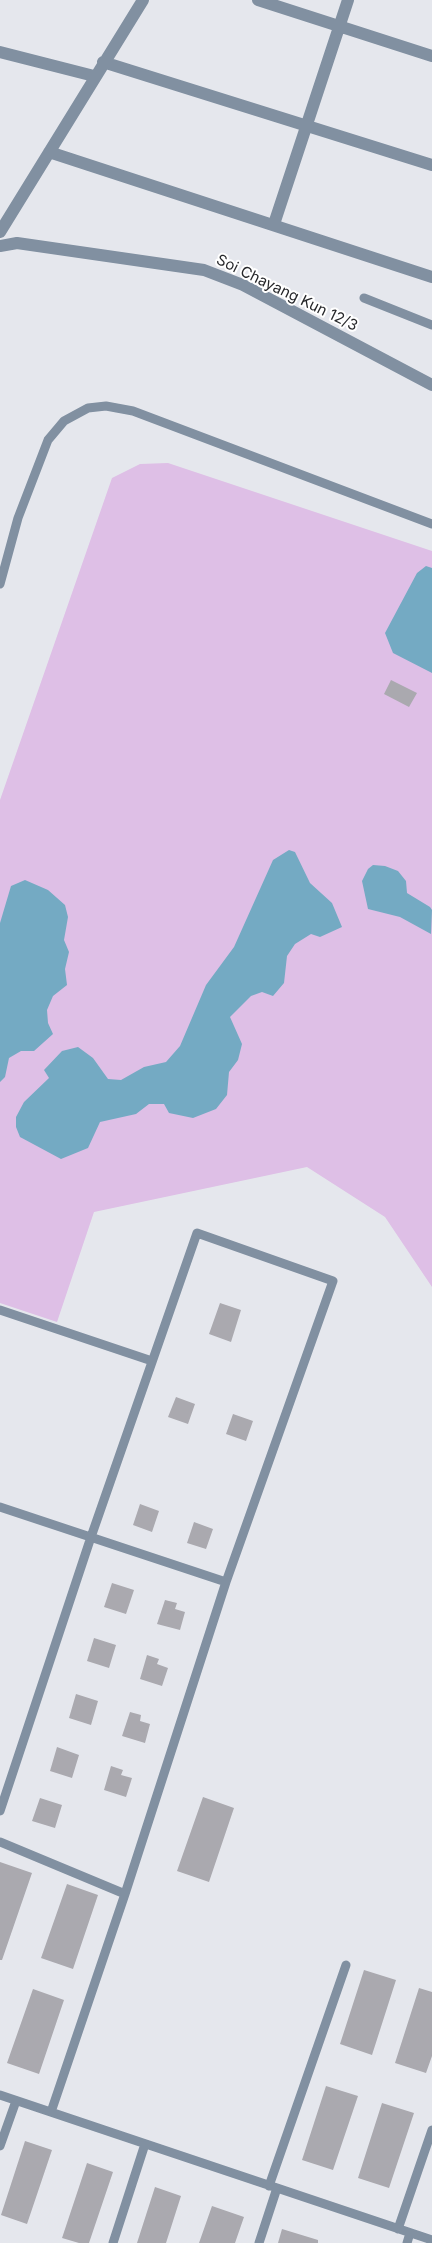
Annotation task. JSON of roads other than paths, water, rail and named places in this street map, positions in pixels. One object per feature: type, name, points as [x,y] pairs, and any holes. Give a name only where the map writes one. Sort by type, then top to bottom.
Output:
[{"type":"street","points":[[0,232],[94,76],[143,0]]},
{"type":"street","points":[[258,0],[432,56]]},
{"type":"street","points":[[274,224],[348,0]]},
{"type":"street","points":[[0,52],[94,76]]},
{"type":"street","points":[[103,62],[432,165]]},
{"type":"street","points":[[49,152],[432,277]]},
{"type":"street","name":"Soi Chayang Kun 12/3","points":[[0,246],[17,243],[204,270],[243,286],[432,383]]},
{"type":"lane","points":[[364,298],[432,325]]},
{"type":"lane","points":[[0,584],[18,518],[48,440],[64,421],[88,408],[106,406],[133,411],[432,524]]},
{"type":"lane","points":[[0,1811],[197,1233],[333,1281],[226,1582],[125,1894],[51,2112]]},
{"type":"lane","points":[[0,1310],[152,1361]]},
{"type":"lane","points":[[0,1507],[226,1582]]},
{"type":"lane","points":[[0,1842],[125,1894]]},
{"type":"lane","points":[[259,2243],[273,2187],[346,1965]]},
{"type":"lane","points":[[0,2095],[432,2240]]},
{"type":"lane","points":[[0,2146],[16,2101]]},
{"type":"lane","points":[[398,2229],[432,2130]]},
{"type":"lane","points":[[113,2243],[146,2144]]},
{"type":"lane","points":[[407,2243],[410,2233]]},
{"type":"water","points":[[426,566],[432,568],[432,673],[393,653],[385,633],[417,573]]},
{"type":"water","points":[[289,850],[295,852],[310,883],[332,903],[342,927],[320,937],[311,934],[295,944],[287,956],[284,983],[273,996],[262,992],[251,996],[230,1017],[242,1044],[238,1060],[229,1072],[227,1095],[216,1109],[193,1118],[169,1113],[164,1104],[149,1104],[136,1114],[100,1122],[88,1148],[61,1159],[20,1137],[16,1127],[16,1117],[24,1102],[49,1078],[44,1070],[62,1051],[78,1047],[93,1058],[108,1079],[121,1080],[144,1067],[166,1062],[180,1046],[206,985],[234,947],[273,860]]},
{"type":"water","points":[[373,865],[385,866],[398,871],[406,881],[407,893],[430,907],[432,910],[431,934],[400,917],[368,909],[362,881],[368,869]]},
{"type":"water","points":[[25,880],[48,890],[65,905],[68,917],[64,940],[69,952],[65,969],[67,985],[53,996],[47,1010],[48,1023],[53,1034],[34,1051],[21,1051],[9,1058],[5,1077],[0,1082],[0,923],[11,886]]}]
